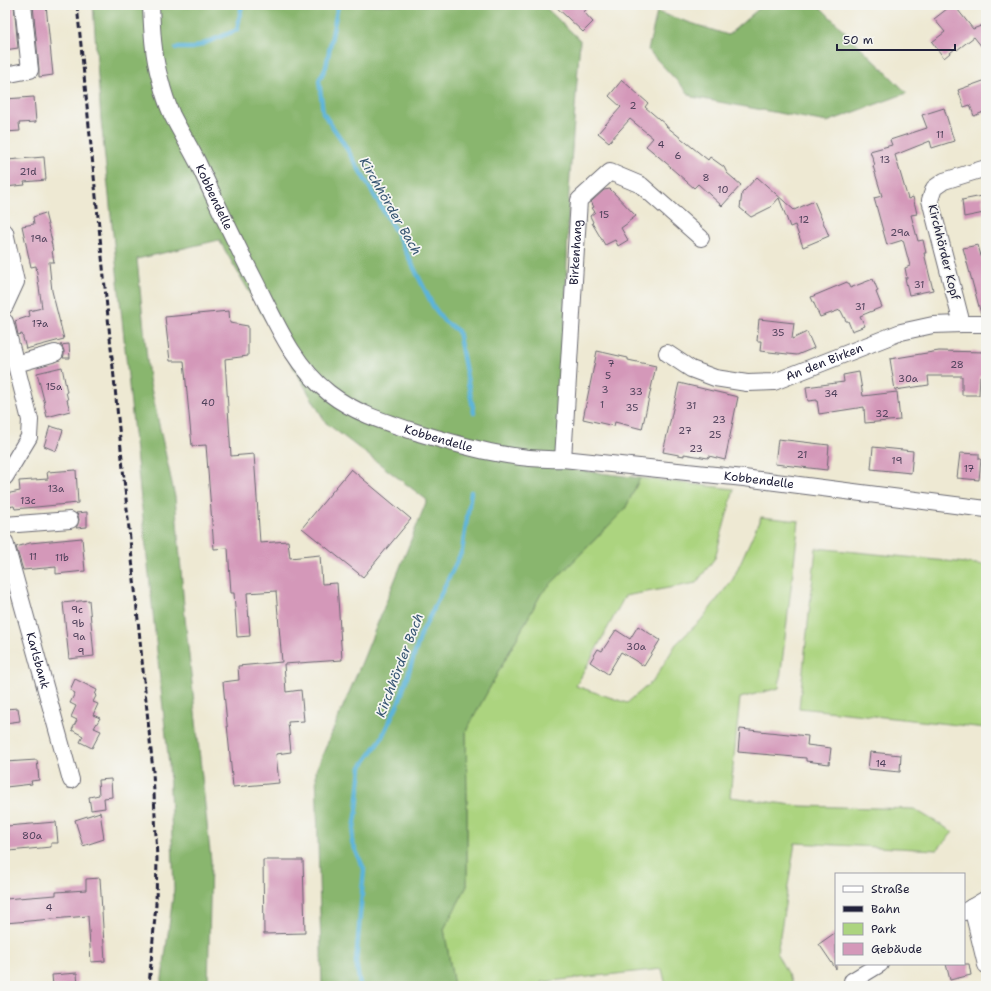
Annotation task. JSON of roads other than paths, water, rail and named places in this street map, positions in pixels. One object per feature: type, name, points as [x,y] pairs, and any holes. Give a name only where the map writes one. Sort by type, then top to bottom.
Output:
[{"type":"street","points":[[5,75],[30,70],[23,5]]},
{"type":"street","name":"Kobbendelle","points":[[151,5],[152,40],[160,78],[172,114],[191,148],[227,226],[288,345],[301,366],[329,393],[340,401],[355,410],[381,421],[458,445],[503,455],[744,478],[986,509]]},
{"type":"street","name":"Kirchhörder Kopf","points":[[962,324],[930,200],[934,188],[944,181],[986,168]]},
{"type":"street","name":"Birkenhang","points":[[563,460],[579,200],[610,172],[641,185],[701,238]]},
{"type":"street","points":[[5,232],[16,282],[5,306]]},
{"type":"street","points":[[5,322],[30,420],[29,437],[5,477]]},
{"type":"street","name":"An den Birken","points":[[667,353],[691,369],[715,378],[747,383],[774,382],[900,332],[933,325],[986,324]]},
{"type":"street","points":[[16,364],[55,353]]},
{"type":"street","points":[[5,525],[70,520]]},
{"type":"street","name":"Karlsbank","points":[[5,542],[71,780]]},
{"type":"street","points":[[986,898],[968,910],[986,965]]},
{"type":"street","points":[[852,981],[878,965]]},
{"type":"waterway","points":[[176,48],[193,48],[237,30],[242,5]]},
{"type":"waterway","name":"Kirchhörder Bach","points":[[338,5],[326,67],[319,80],[323,113],[341,139],[396,232],[433,306],[444,321],[458,331],[474,413]]},
{"type":"waterway","name":"Kirchhörder Bach","points":[[360,986],[356,962],[364,869],[352,842],[361,767],[381,739],[400,699],[421,634],[462,551],[471,492]]},
{"type":"railway","points":[[77,5],[153,771],[157,859],[156,904],[149,986]]}]
